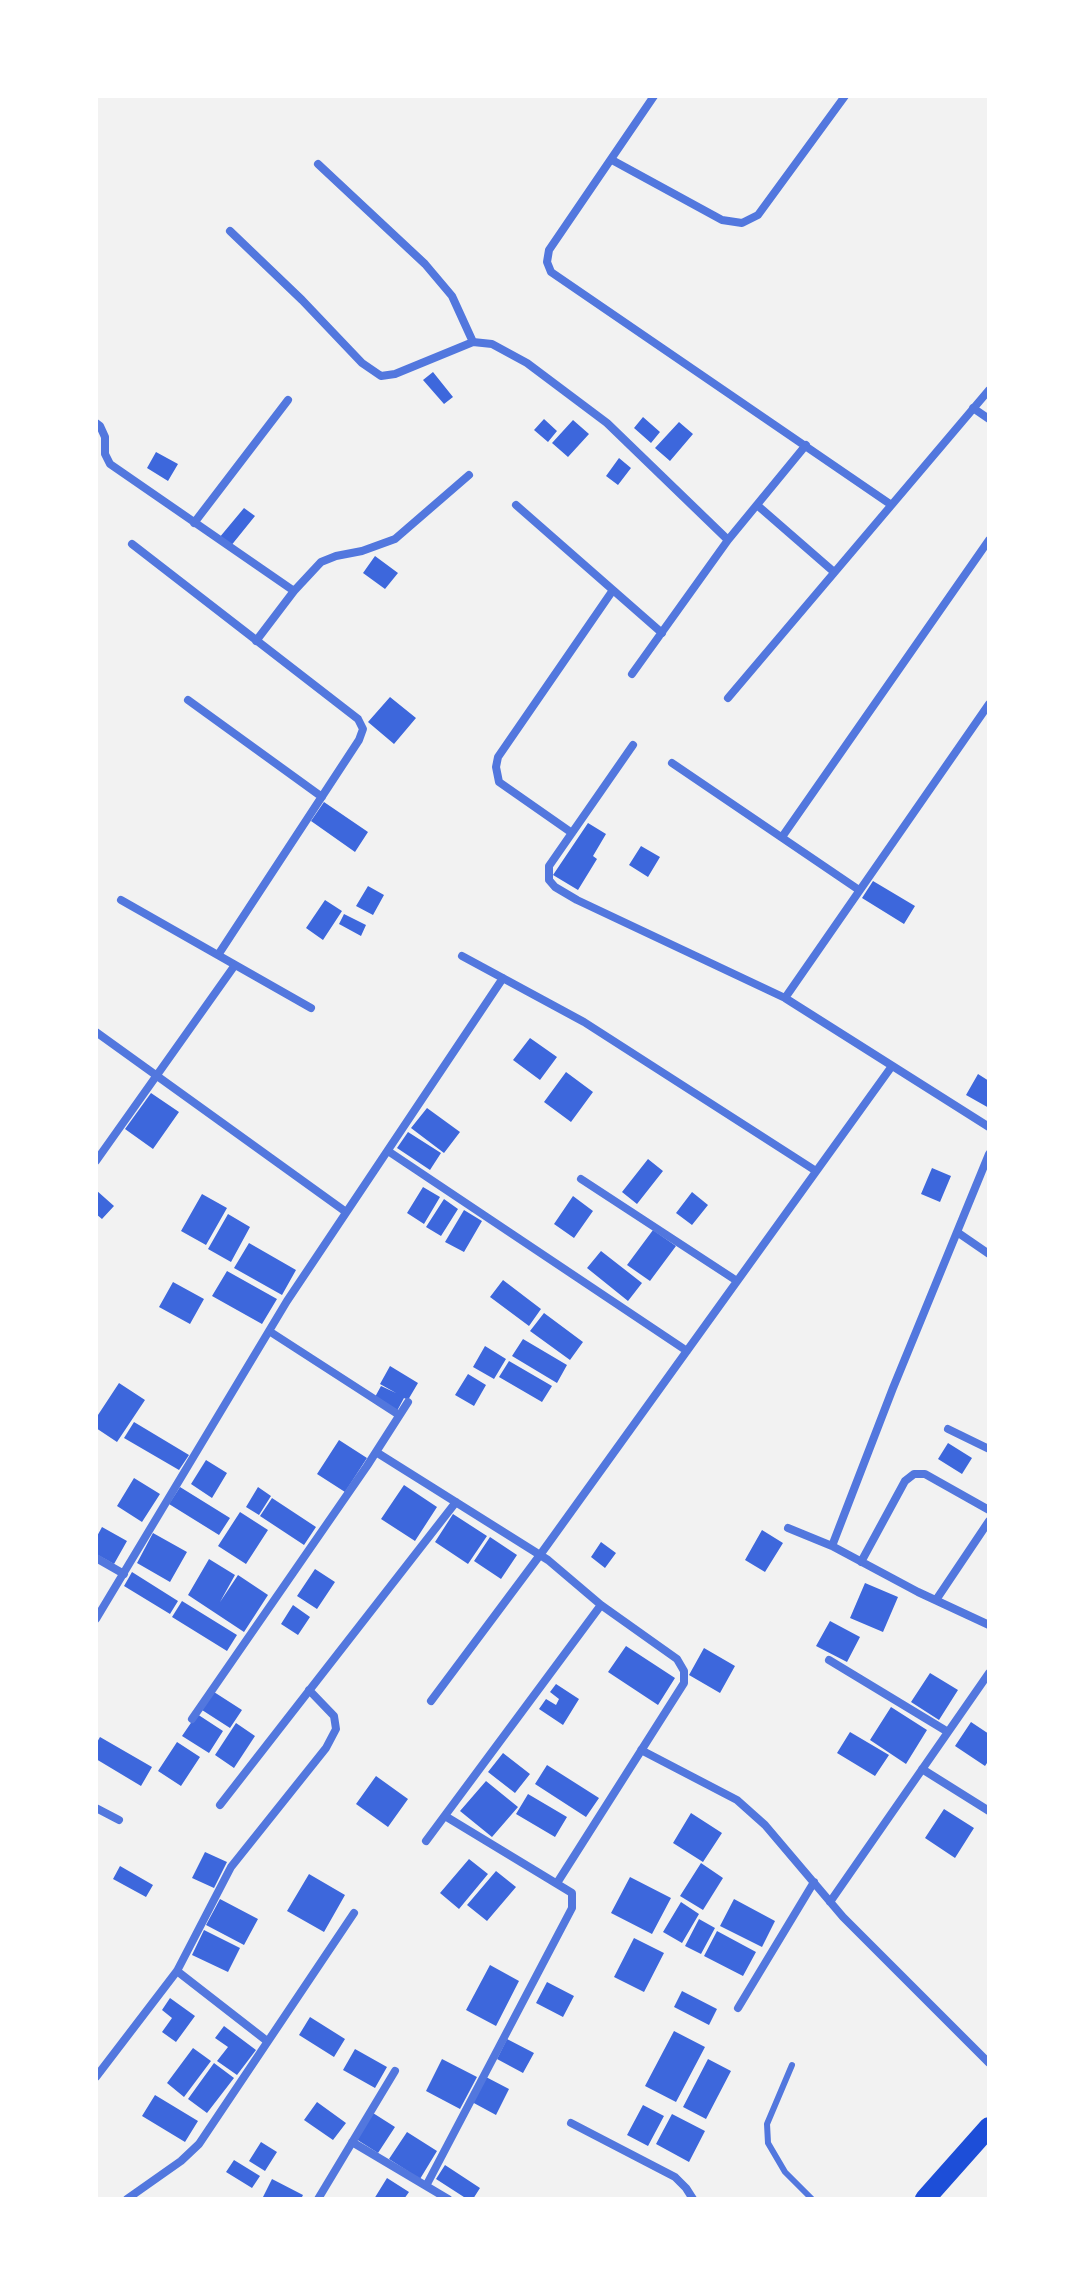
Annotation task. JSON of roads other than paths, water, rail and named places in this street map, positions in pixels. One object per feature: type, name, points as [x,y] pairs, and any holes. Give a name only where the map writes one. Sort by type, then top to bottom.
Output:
[{"type":"main road","points":[[932,2196],[989,2127]]},
{"type":"street","points":[[654,96],[549,250],[547,262],[551,272],[890,504]]},
{"type":"street","points":[[612,160],[722,220],[742,223],[758,215],[845,96]]},
{"type":"street","points":[[318,164],[425,264],[452,296],[473,342]]},
{"type":"street","points":[[230,231],[362,363],[381,376],[395,374],[473,342],[492,344],[527,363],[607,423],[728,540]]},
{"type":"street","points":[[728,698],[989,390]]},
{"type":"street","points":[[194,523],[288,400]]},
{"type":"street","points":[[973,408],[989,419]]},
{"type":"street","points":[[96,423],[105,437],[105,454],[110,464],[294,591]]},
{"type":"street","points":[[632,674],[728,540],[806,445]]},
{"type":"street","points":[[256,641],[294,591],[321,562],[395,539],[469,475]]},
{"type":"street","points":[[516,505],[662,633]]},
{"type":"street","points":[[757,505],[834,572]]},
{"type":"street","points":[[782,837],[989,540]]},
{"type":"street","points":[[132,544],[358,719],[363,729],[359,740],[218,955]]},
{"type":"street","points":[[572,833],[499,782],[496,767],[498,757],[613,590]]},
{"type":"street","points":[[188,700],[322,797]]},
{"type":"street","points":[[785,998],[989,704]]},
{"type":"street","points":[[633,745],[549,866],[549,880],[555,887],[785,998],[989,1127]]},
{"type":"street","points":[[672,763],[859,890]]},
{"type":"street","points":[[121,900],[311,1008]]},
{"type":"street","points":[[462,956],[584,1022],[816,1171]]},
{"type":"street","points":[[96,1161],[235,965]]},
{"type":"street","points":[[96,1619],[269,1331],[503,978]]},
{"type":"street","points":[[96,1032],[346,1212]]},
{"type":"street","points":[[431,1701],[540,1555],[892,1066]]},
{"type":"street","points":[[388,1151],[687,1351]]},
{"type":"street","points":[[832,1546],[989,1154]]},
{"type":"street","points":[[581,1179],[737,1281]]},
{"type":"street","points":[[957,1232],[989,1254]]},
{"type":"street","points":[[269,1331],[399,1415]]},
{"type":"street","points":[[192,1719],[408,1402]]},
{"type":"street","points":[[948,1429],[989,1449]]},
{"type":"street","points":[[376,1452],[540,1555],[601,1605],[677,1659],[684,1671],[684,1683],[557,1883]]},
{"type":"street","points":[[861,1562],[905,1481],[914,1474],[925,1474],[989,1510]]},
{"type":"street","points":[[220,1805],[456,1502]]},
{"type":"street","points":[[936,1600],[989,1521]]},
{"type":"street","points":[[788,1528],[832,1546],[989,1625]]},
{"type":"street","points":[[96,1558],[124,1574]]},
{"type":"street","points":[[426,1841],[601,1605]]},
{"type":"street","points":[[829,1660],[948,1732]]},
{"type":"street","points":[[830,1902],[989,1673]]},
{"type":"street","points":[[96,2077],[177,1971],[231,1867],[326,1748],[336,1729],[334,1716],[309,1690]]},
{"type":"street","points":[[641,1750],[737,1800],[765,1825],[830,1902],[989,2063]]},
{"type":"street","points":[[922,1769],[989,1811]]},
{"type":"street","points":[[96,1808],[119,1820]]},
{"type":"street","points":[[426,2186],[572,1908],[572,1893],[445,1816]]},
{"type":"street","points":[[738,2008],[814,1882]]},
{"type":"street","points":[[127,2199],[181,2161],[199,2144],[354,1913]]},
{"type":"street","points":[[177,1971],[267,2041]]},
{"type":"street","points":[[318,2199],[395,2071]]},
{"type":"street","points":[[571,2123],[675,2177],[693,2199]]},
{"type":"street","points":[[352,2142],[448,2199]]},
{"type":"lane","points":[[792,2065],[767,2124],[768,2143],[785,2172],[812,2199]]}]
